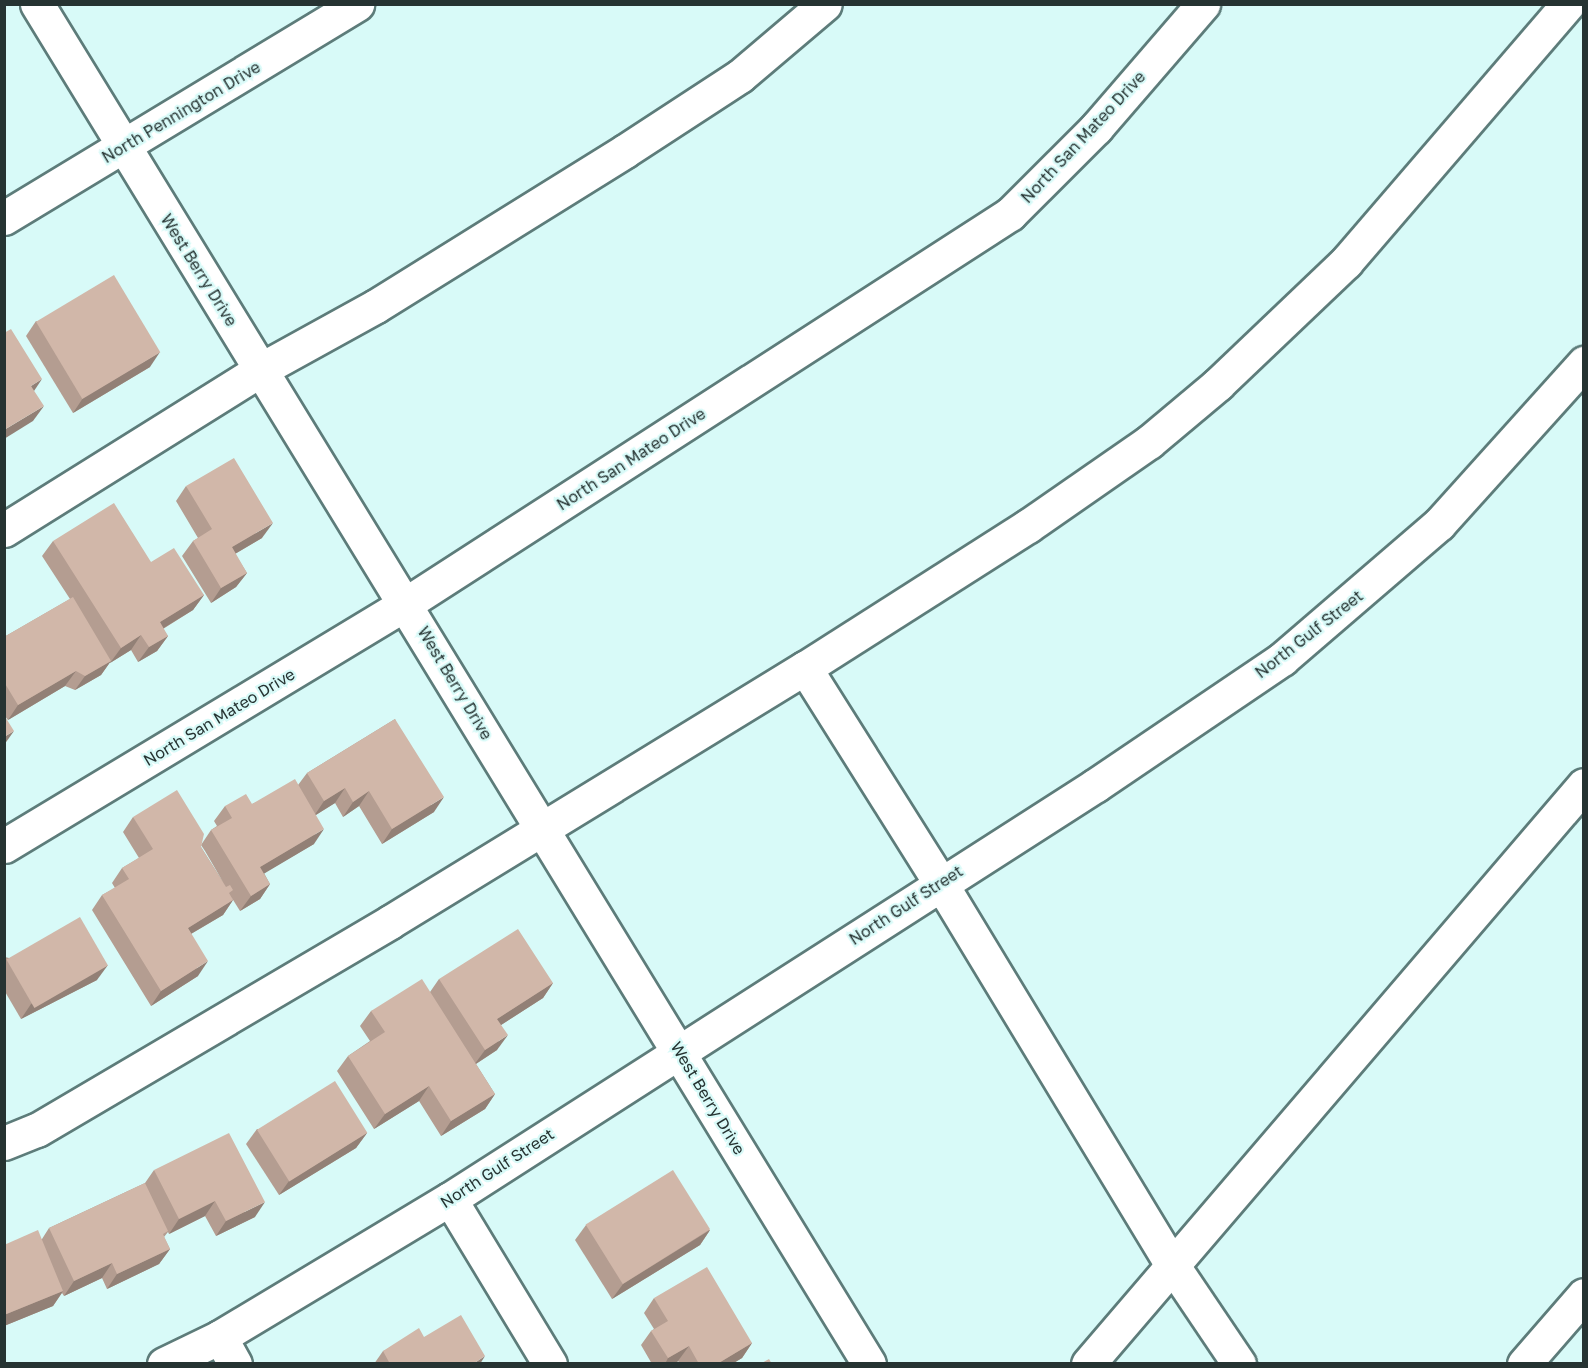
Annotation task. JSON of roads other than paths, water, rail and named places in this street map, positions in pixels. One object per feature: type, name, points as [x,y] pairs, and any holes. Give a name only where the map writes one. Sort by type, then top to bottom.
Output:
[{"type":"street","name":"West Berry Drive","points":[[37,4],[260,369],[407,603],[869,1364]]},
{"type":"street","name":"North Pennington Drive","points":[[4,218],[357,4]]},
{"type":"street","points":[[4,530],[260,369],[376,306],[625,151],[740,76],[825,4]]},
{"type":"street","name":"North San Mateo Drive","points":[[4,846],[407,603],[1010,214],[1096,128],[1203,4]]},
{"type":"street","points":[[4,1143],[37,1130],[390,922],[805,668],[1028,526],[1149,442],[1218,384],[1346,262],[1568,4]]},
{"type":"street","name":"North Gulf Street","points":[[164,1364],[228,1350],[450,1199],[680,1053],[940,882],[1096,785],[1282,659],[1439,524],[1584,363]]},
{"type":"street","points":[[805,668],[940,882],[1173,1266],[1239,1364]]},
{"type":"street","points":[[1088,1364],[1584,785]]},
{"type":"street","points":[[450,1199],[550,1364]]},
{"type":"street","points":[[1524,1364],[1584,1295]]}]
